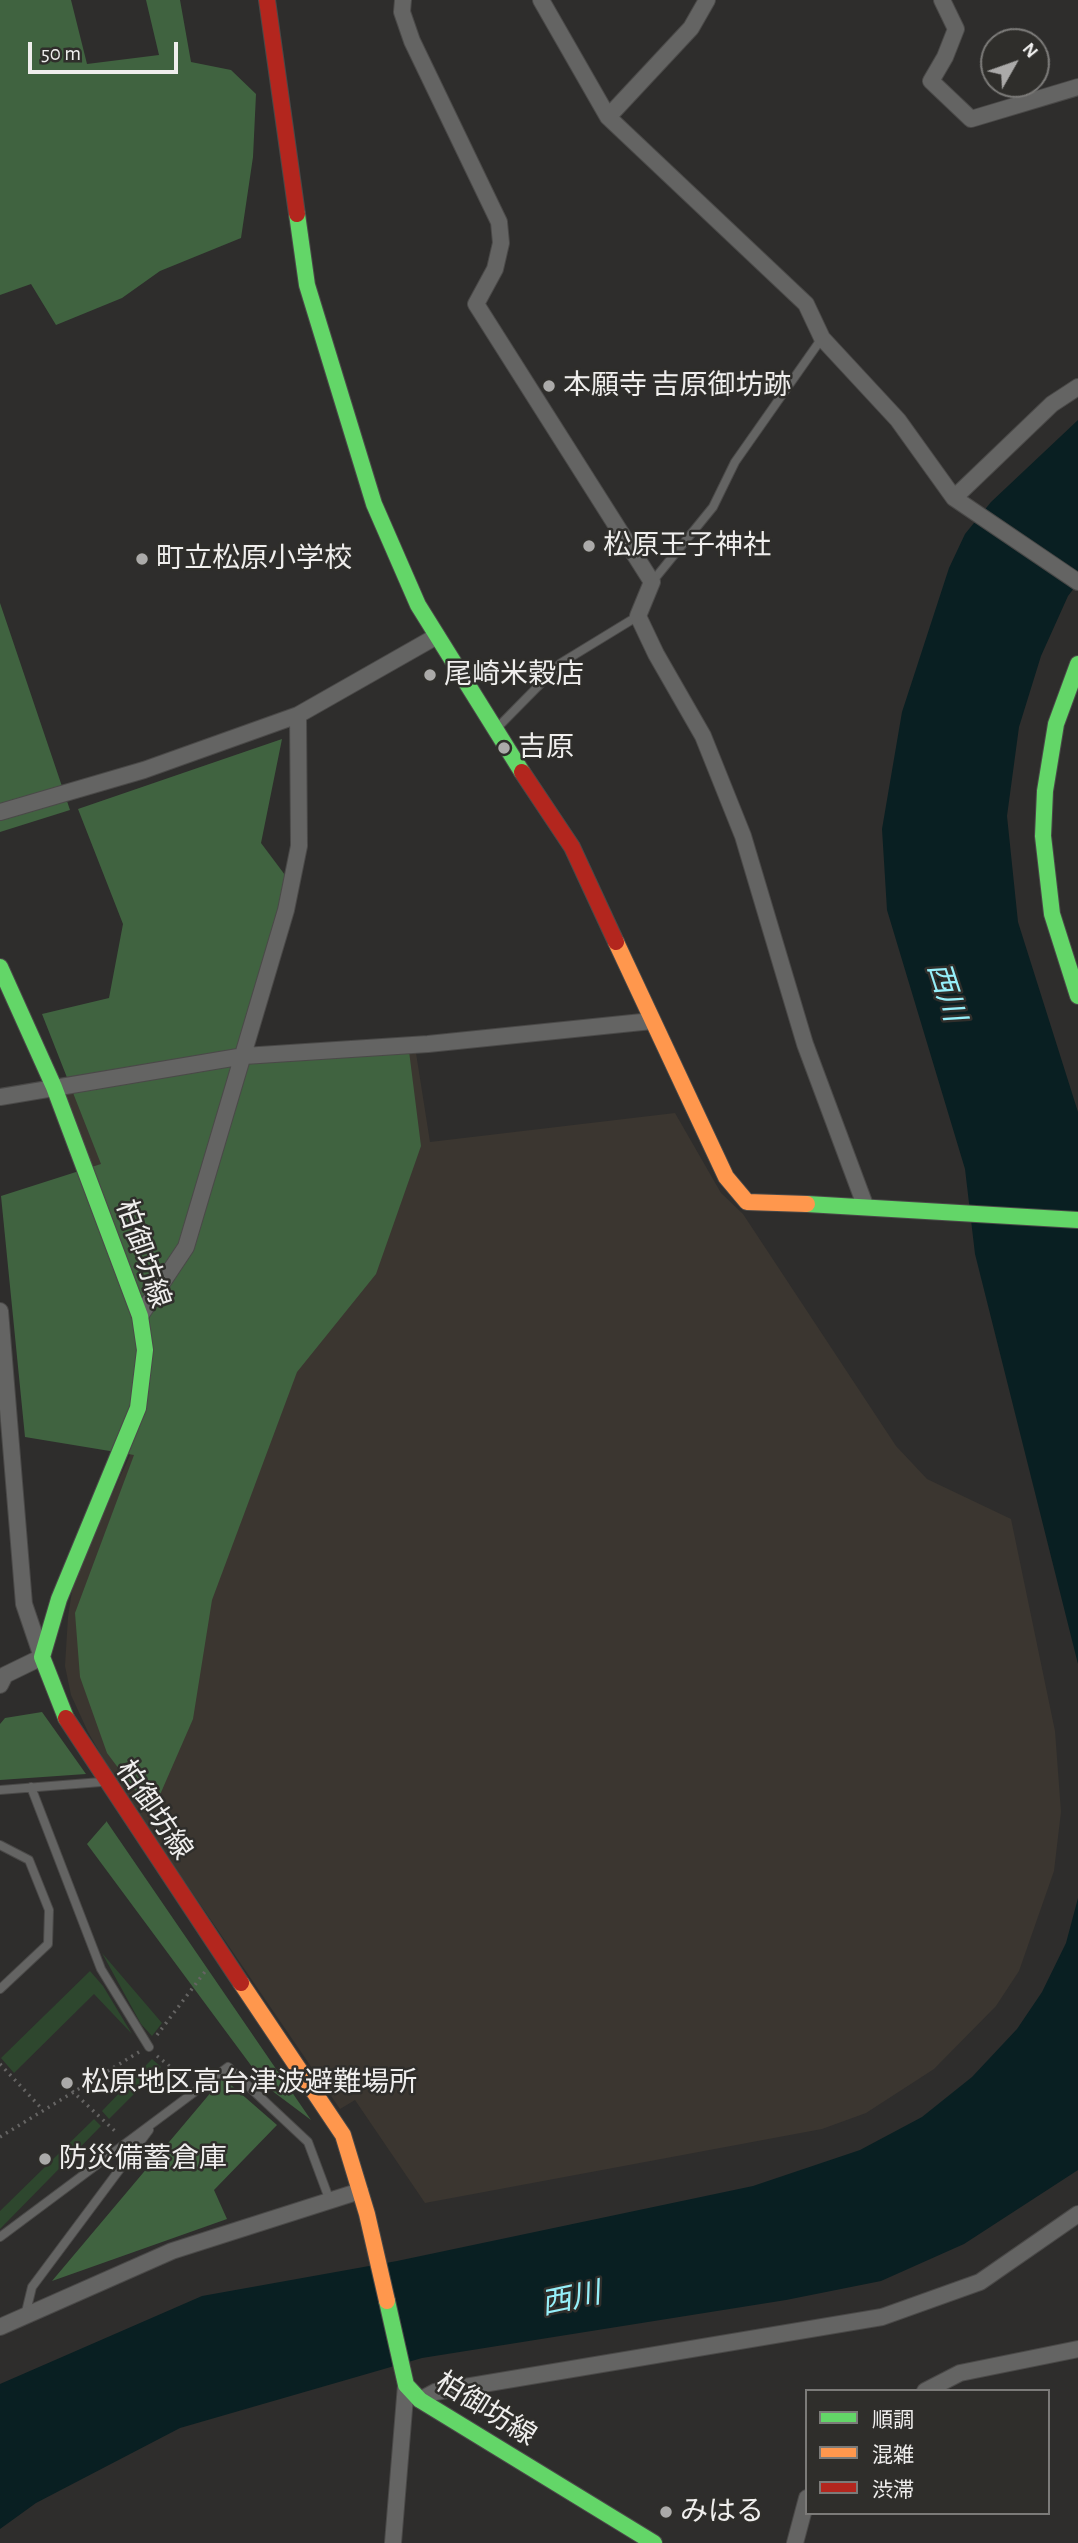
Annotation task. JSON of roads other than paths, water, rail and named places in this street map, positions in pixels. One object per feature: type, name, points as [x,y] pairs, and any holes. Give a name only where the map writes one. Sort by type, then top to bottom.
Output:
[{"type":"street","points":[[267,0],[307,285],[374,503],[418,605],[494,731],[572,848],[726,1177],[747,1202],[865,1205],[1078,1220]]},
{"type":"street","points":[[403,0],[402,12],[412,41],[499,222],[501,243],[495,269],[476,304],[652,582],[638,616],[656,654],[704,736],[743,836],[805,1044],[865,1205]]},
{"type":"street","points":[[541,0],[608,117],[806,304],[822,338],[898,420],[959,501],[1078,582]]},
{"type":"street","points":[[608,117],[691,28],[707,0]]},
{"type":"street","points":[[942,0],[956,29],[945,57],[931,81],[971,119],[1078,87]]},
{"type":"street","points":[[959,501],[1052,404],[1078,387]]},
{"type":"street","points":[[0,812],[144,770],[298,715],[436,636]]},
{"type":"street","points":[[1078,664],[1056,724],[1046,781],[1043,836],[1052,914],[1078,996]]},
{"type":"street","points":[[140,1316],[186,1247],[286,910],[299,846],[298,715]]},
{"type":"street","name":"柏御坊線","points":[[0,967],[54,1087],[140,1316],[145,1350],[138,1408],[59,1599],[41,1657],[69,1727],[103,1782],[343,2135],[367,2214],[407,2385],[420,2400],[654,2543]]},
{"type":"street","points":[[0,1097],[244,1056],[428,1044],[652,1021]]},
{"type":"street","points":[[0,1311],[24,1604],[41,1657],[5,1675],[0,1685]]},
{"type":"street","points":[[0,2327],[172,2252],[360,2191]]},
{"type":"street","points":[[420,2400],[435,2392],[882,2317],[980,2282],[1078,2214]]},
{"type":"street","points":[[929,2389],[960,2373],[1078,2349]]},
{"type":"street","points":[[393,2543],[407,2385]]},
{"type":"street","points":[[795,2543],[805,2506]]},
{"type":"lane","points":[[652,582],[713,507],[735,461],[822,338]]},
{"type":"lane","points":[[494,731],[561,663],[638,616]]},
{"type":"lane","points":[[0,1790],[103,1782]]},
{"type":"lane","points":[[32,1787],[101,1969],[151,2043]]},
{"type":"lane","points":[[0,1845],[29,1860],[49,1910],[48,1944],[0,1989]]},
{"type":"lane","points":[[0,2237],[228,2067],[307,2142],[330,2200]]},
{"type":"lane","points":[[24,2318],[32,2287],[155,2122]]},
{"type":"water","name":"西川","points":[[1078,420],[1078,583],[1068,596],[1041,656],[1019,727],[1007,816],[1018,922],[1078,1112],[1078,1664],[975,1254],[965,1169],[887,910],[882,829],[902,712],[949,568],[965,534],[991,502]]},
{"type":"water","name":"西川","points":[[1078,1898],[1078,2170],[964,2244],[881,2281],[786,2300],[422,2358],[180,2428],[36,2503],[0,2529],[0,2384],[202,2296],[397,2261],[753,2186],[860,2150],[922,2117],[972,2077],[1017,2029],[1042,1992],[1066,1943]]},
{"type":"place","name":"本願寺 吉原御坊跡","points":[[549,386]]},
{"type":"place","name":"松原王子神社","points":[[589,546]]},
{"type":"place","name":"町立松原小学校","points":[[142,559]]},
{"type":"place","name":"尾崎米穀店","points":[[430,675]]},
{"type":"place","name":"吉原","points":[[504,748]]},
{"type":"place","name":"松原地区高台津波避難場所","points":[[67,2083]]},
{"type":"place","name":"防災備蓄倉庫","points":[[45,2159]]},
{"type":"place","name":"みはる","points":[[666,2512]]}]
